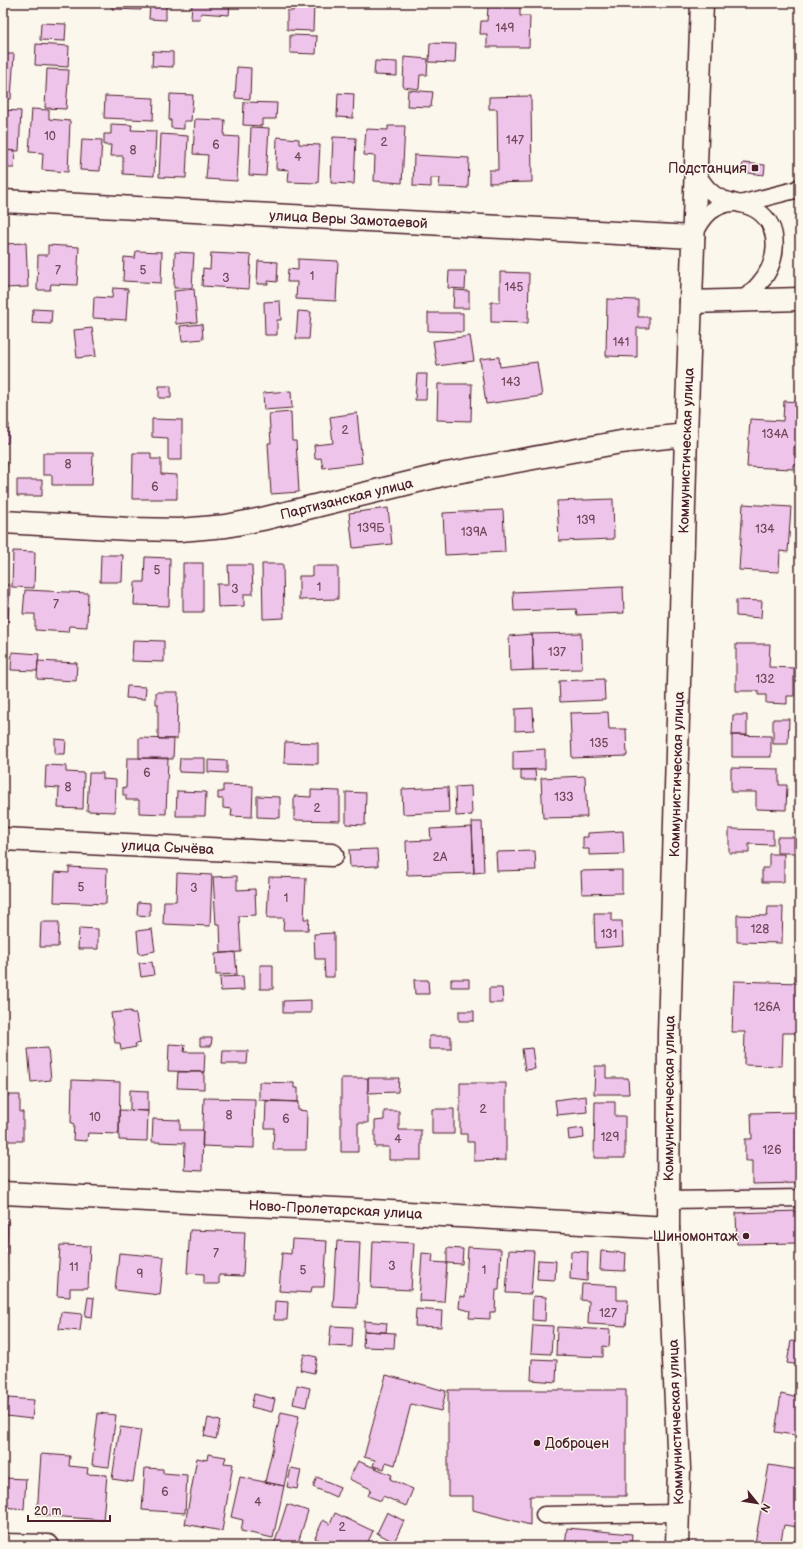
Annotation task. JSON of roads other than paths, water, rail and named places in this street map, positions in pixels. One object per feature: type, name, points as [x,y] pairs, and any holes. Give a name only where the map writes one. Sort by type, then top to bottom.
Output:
[{"type":"street","name":"Коммунистическая улица","points":[[677,1546],[679,1469],[668,1228],[670,947],[686,435],[702,3]]},
{"type":"street","name":"улица Веры Замотаевой","points":[[3,201],[693,237]]},
{"type":"street","points":[[691,302],[800,299]]},
{"type":"street","name":"Партизанская улица","points":[[3,522],[130,529],[180,530],[226,526],[262,519],[446,474],[621,442],[686,435]]},
{"type":"street","name":"улица Сычёва","points":[[3,839],[332,855]]},
{"type":"street","name":"Ново-Пролетарская улица","points":[[3,1193],[356,1210],[668,1228]]},
{"type":"street","points":[[3,1545],[48,1546]]},
{"type":"lane","points":[[696,172],[705,186],[712,193],[724,200],[751,207],[770,223],[775,240],[775,251],[767,273],[759,284],[741,301]]},
{"type":"lane","points":[[693,237],[698,226],[712,210],[724,204],[738,203],[798,189]]},
{"type":"lane","points":[[668,1200],[800,1198]]},
{"type":"lane","points":[[544,1515],[679,1513]]},
{"type":"place","name":"Подстанция","points":[[755,168]]},
{"type":"place","name":"Шиномонтаж","points":[[746,1236]]},
{"type":"place","name":"Доброцен","points":[[537,1443]]}]
